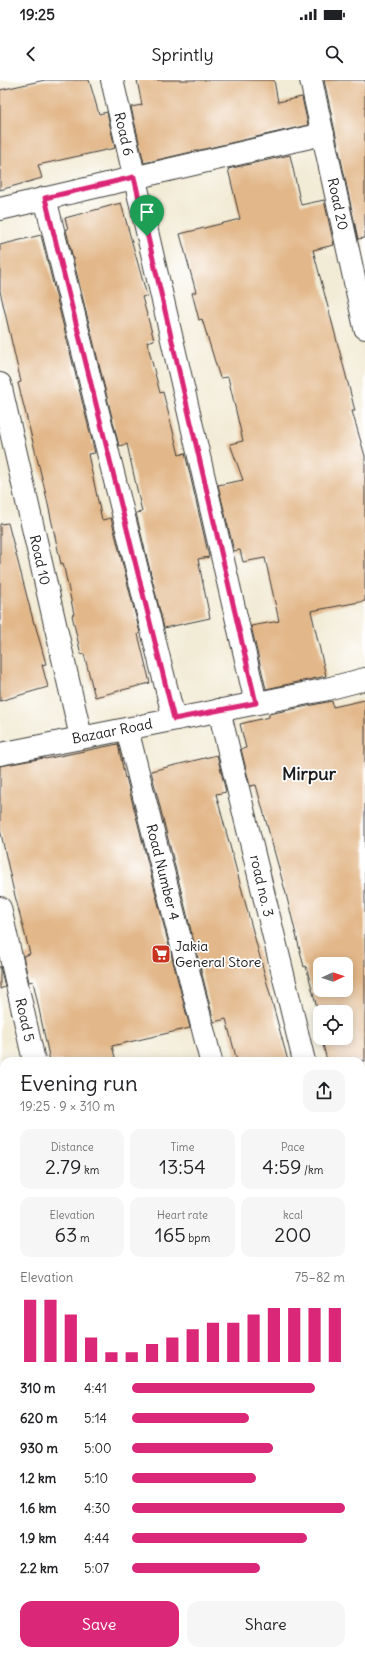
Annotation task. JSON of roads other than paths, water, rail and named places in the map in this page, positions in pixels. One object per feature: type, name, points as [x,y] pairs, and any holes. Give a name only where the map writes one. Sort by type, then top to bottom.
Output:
[{"type":"street","name":"Road 6","points":[[112,80],[256,703]]},
{"type":"street","name":"Road 20","points":[[311,80],[323,134],[359,269],[365,328]]},
{"type":"street","points":[[0,209],[323,134]]},
{"type":"street","points":[[45,198],[174,719]]},
{"type":"street","name":"Road 10","points":[[0,384],[81,737]]},
{"type":"street","name":"Bazaar Road","points":[[0,754],[323,690],[365,679]]},
{"type":"street","name":"road no. 3","points":[[220,710],[303,1057]]},
{"type":"street","name":"Road Number 4","points":[[127,729],[210,1057]]},
{"type":"street","name":"Road 5","points":[[0,908],[33,1057]]},
{"type":"place","name":"Jakia General Store","points":[[161,954]]},
{"type":"district","name":"Mirpur","points":[[309,773]]}]
